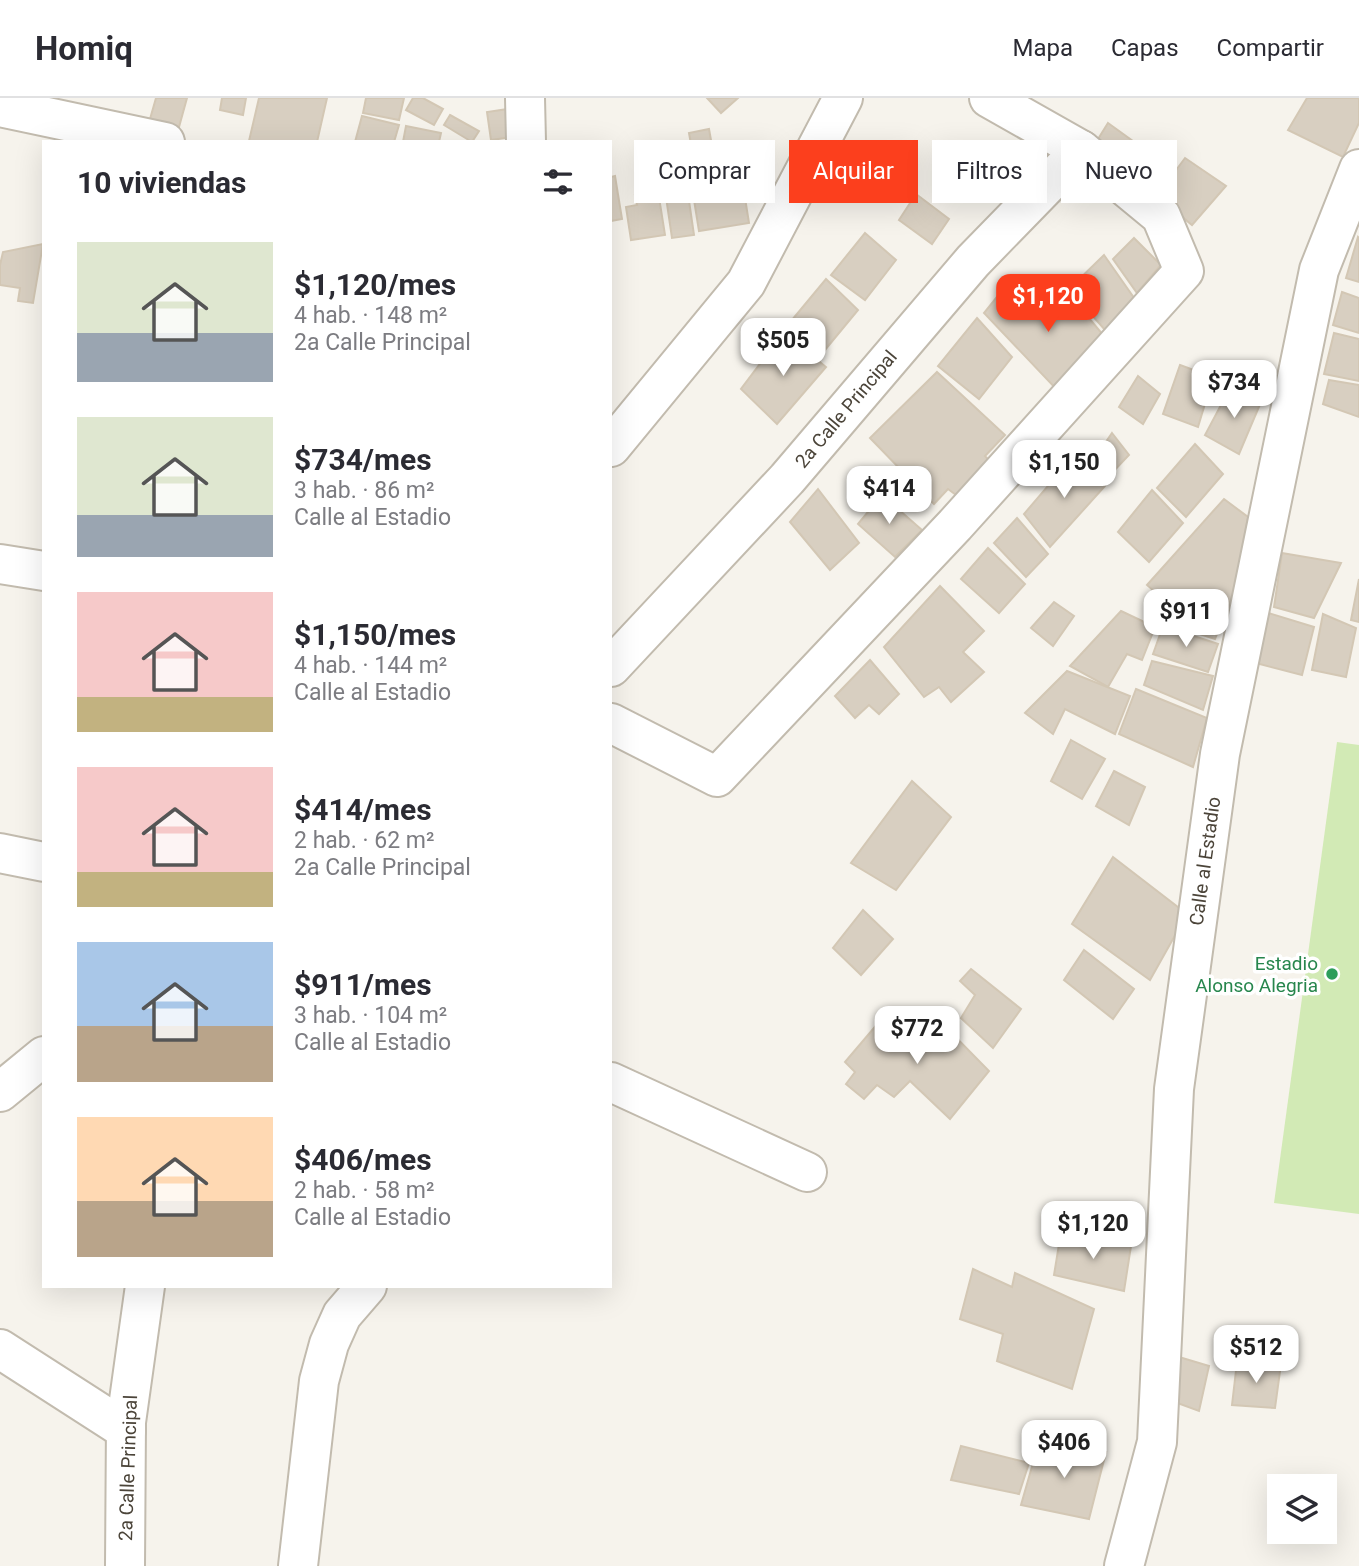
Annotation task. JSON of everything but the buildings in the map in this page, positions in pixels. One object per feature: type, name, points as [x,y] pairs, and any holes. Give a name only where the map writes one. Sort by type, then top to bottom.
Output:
[{"type":"street","points":[[525,98],[526,140]]},
{"type":"street","points":[[612,446],[746,282],[843,98]]},
{"type":"street","points":[[989,98],[1063,140]]},
{"type":"street","points":[[0,107],[156,140]]},
{"type":"street","name":"Calle al Estadio","points":[[1124,1566],[1157,1442],[1174,1089],[1220,754],[1318,270],[1359,169]]},
{"type":"street","name":"2a Calle Principal","points":[[612,666],[787,479],[973,261],[1061,171]]},
{"type":"street","points":[[612,724],[717,777],[955,525],[1184,271],[1161,216],[1145,203]]},
{"type":"street","points":[[0,564],[42,571]]},
{"type":"street","points":[[0,853],[42,862]]},
{"type":"street","points":[[0,1092],[42,1058]]},
{"type":"street","points":[[612,1082],[807,1172]]},
{"type":"street","name":"2a Calle Principal","points":[[125,1566],[126,1430],[145,1288]]},
{"type":"street","points":[[298,1566],[319,1381],[329,1344],[342,1315],[365,1288]]},
{"type":"street","points":[[0,1349],[126,1430]]},
{"type":"green space","name":"Estadio Alonso Alegria","points":[[1337,742],[1359,745],[1359,1214],[1274,1203]]},
{"type":"place","name":"Estadio Alonso Alegria","points":[[1332,974]]}]
